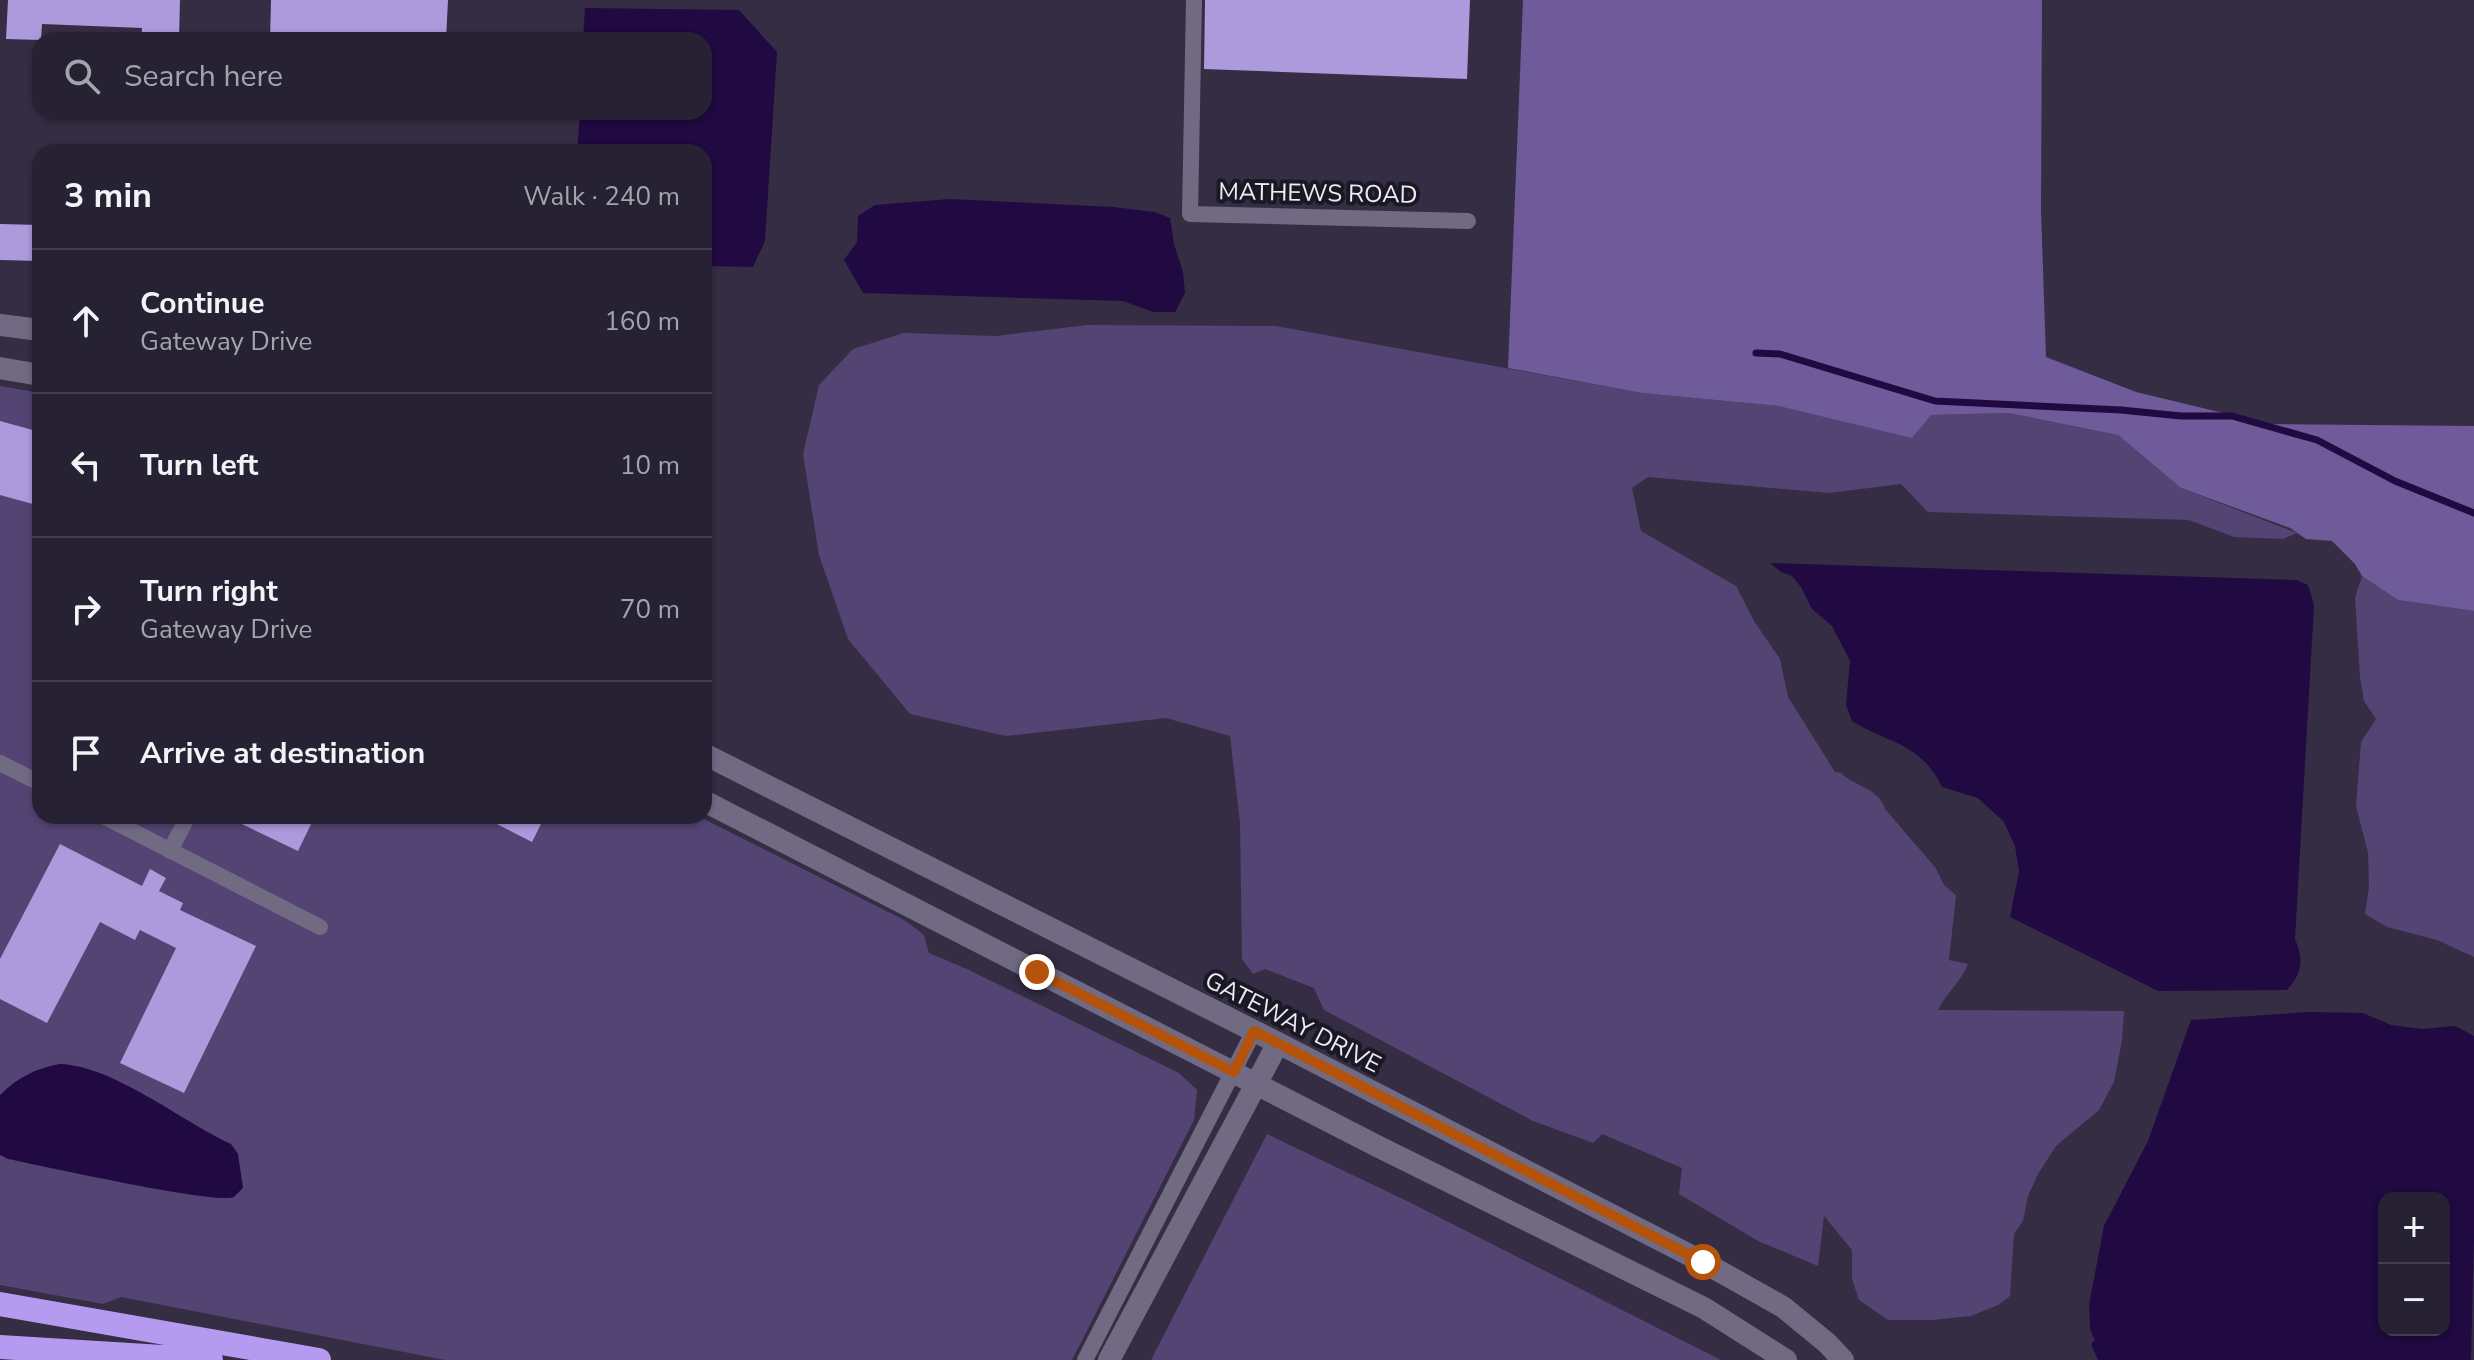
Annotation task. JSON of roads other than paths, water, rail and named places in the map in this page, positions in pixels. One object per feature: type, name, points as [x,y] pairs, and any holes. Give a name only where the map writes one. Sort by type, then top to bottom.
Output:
[{"type":"highway","points":[[0,1304],[319,1360]]},
{"type":"highway","points":[[0,1347],[211,1360]]},
{"type":"street","name":"MATHEWS ROAD","points":[[1194,0],[1190,214],[1468,221]]},
{"type":"street","points":[[0,325],[32,329]]},
{"type":"street","points":[[0,368],[32,374]]},
{"type":"street","name":"GATEWAY DRIVE","points":[[712,758],[1278,1043],[1703,1262],[1783,1307],[1843,1360]]},
{"type":"street","points":[[0,763],[32,779]]},
{"type":"street","points":[[712,805],[1704,1308],[1786,1360]]},
{"type":"street","points":[[118,824],[320,927]]},
{"type":"street","points":[[170,851],[184,824]]},
{"type":"street","points":[[1085,1360],[1254,1031]]},
{"type":"street","points":[[1109,1360],[1278,1043]]},
{"type":"waterway","points":[[1756,353],[1780,354],[1935,401],[2181,416],[2232,416],[2317,440],[2395,481],[2474,513]]}]
